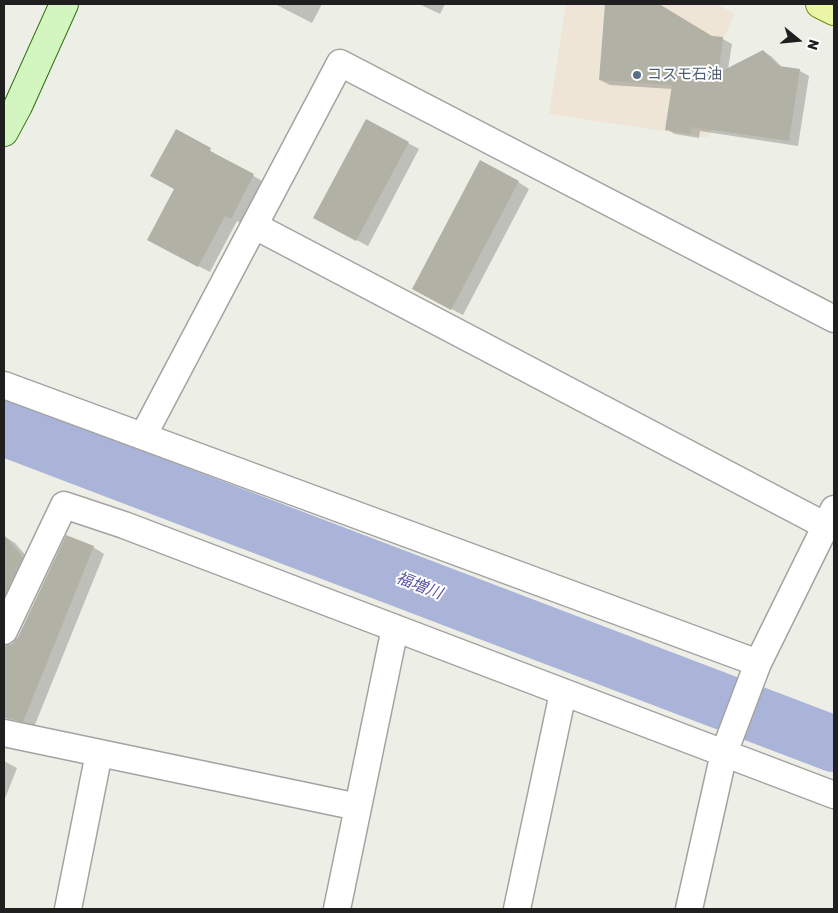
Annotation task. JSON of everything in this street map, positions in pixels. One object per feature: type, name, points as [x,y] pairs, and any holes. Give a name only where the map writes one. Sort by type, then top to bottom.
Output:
[{"type":"main road","points":[[4,132],[18,106],[64,4]]},
{"type":"main road","points":[[820,4],[834,11]]},
{"type":"street","points":[[143,436],[340,63],[834,318]]},
{"type":"street","points":[[255,226],[831,521],[755,672],[728,743],[689,909]]},
{"type":"street","points":[[4,385],[143,436],[755,672]]},
{"type":"street","points":[[4,632],[64,505],[124,525],[563,693],[728,743],[834,795]]},
{"type":"street","points":[[337,909],[395,628]]},
{"type":"street","points":[[517,909],[563,693]]},
{"type":"street","points":[[4,733],[358,807]]},
{"type":"street","points":[[68,909],[99,753]]},
{"type":"shaded area","name":"コスモ石油","points":[[566,4],[717,4],[735,14],[724,37],[709,138],[549,114]]},
{"type":"building","points":[[605,4],[659,4],[712,36],[723,37],[718,73],[763,50],[779,66],[800,69],[789,141],[691,127],[690,134],[665,130],[672,85],[599,80]]},
{"type":"building","points":[[366,119],[409,142],[356,241],[313,218]]},
{"type":"building","points":[[176,129],[211,148],[210,151],[254,174],[231,219],[225,216],[198,267],[147,240],[174,189],[150,176]]},
{"type":"building","points":[[480,160],[519,181],[451,310],[412,289]]},
{"type":"building","points":[[4,535],[23,557],[4,597]]},
{"type":"building","points":[[66,535],[94,546],[23,722],[4,718],[4,646],[12,644],[18,637]]},
{"type":"waterway","name":"福増川","points":[[4,428],[834,744]]},
{"type":"place","name":"コスモ石油","points":[[637,75]]}]
